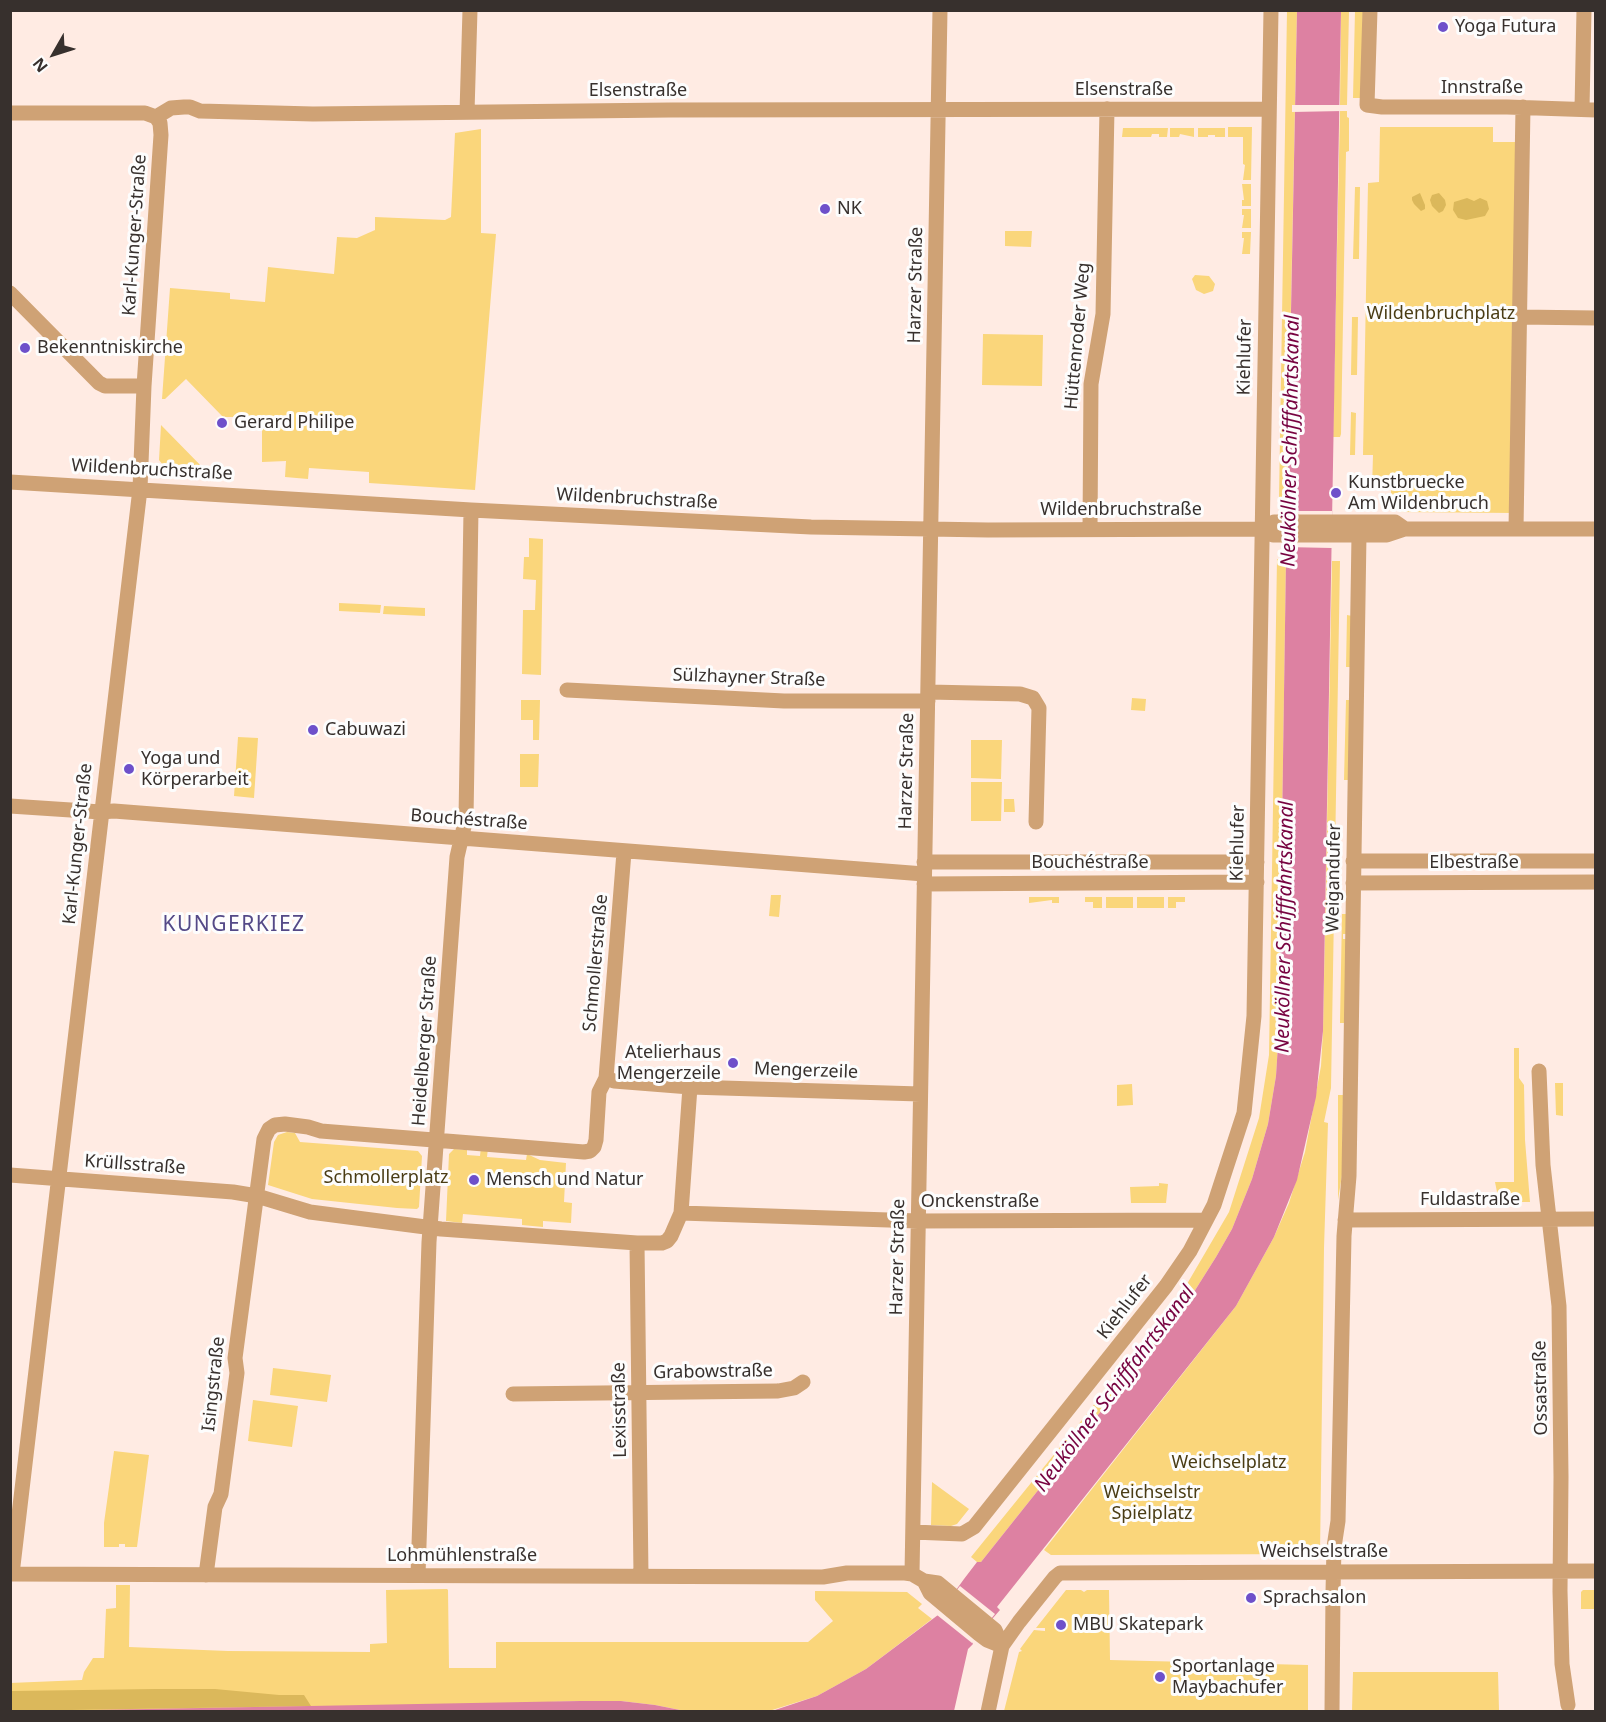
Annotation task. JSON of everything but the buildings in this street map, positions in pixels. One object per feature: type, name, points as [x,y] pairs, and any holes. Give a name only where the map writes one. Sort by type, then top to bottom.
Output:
[{"type":"street","points":[[467,112],[470,10]]},
{"type":"street","name":"Harzer Straße","points":[[918,1577],[914,1532],[918,1221],[940,10]]},
{"type":"street","name":"Kiehlufer","points":[[914,1532],[962,1534],[969,1532],[1166,1287],[1190,1251],[1215,1202],[1244,1113],[1254,1016],[1271,10]]},
{"type":"street","name":"Innstraße","points":[[1370,10],[1367,105],[1589,109]]},
{"type":"street","points":[[1584,10],[1589,109]]},
{"type":"street","name":"Elsenstraße","points":[[10,113],[145,113],[156,117],[171,108],[183,107],[200,111],[313,114],[1269,109]]},
{"type":"street","points":[[1516,529],[1523,107]]},
{"type":"street","name":"Hüttenroder Weg","points":[[1090,530],[1091,384],[1103,314],[1107,109]]},
{"type":"street","name":"Karl-Kunger-Straße","points":[[11,1574],[60,1179],[140,489],[144,386],[161,135],[160,123],[156,117]]},
{"type":"street","points":[[10,292],[99,383],[105,386],[144,386]]},
{"type":"street","points":[[1520,317],[1596,318]]},
{"type":"street","name":"Wildenbruchstraße","points":[[10,482],[471,510],[811,527],[1262,529],[1274,522],[1284,529],[1332,528],[1395,522],[1405,529]]},
{"type":"street","name":"Heidelberger Straße","points":[[418,1575],[430,1227],[457,857],[466,818],[471,510]]},
{"type":"street","name":"Wildenbruchstraße","points":[[1332,528],[1359,535],[1387,535],[1405,529],[1596,529]]},
{"type":"street","name":"Weigandufer","points":[[1345,1220],[1348,1176],[1359,535]]},
{"type":"street","name":"Sülzhayner Straße","points":[[567,690],[784,700],[1020,694],[1033,698],[1039,708],[1036,822]]},
{"type":"street","name":"Bouchéstraße","points":[[10,806],[114,811],[624,852],[924,873],[1257,882]]},
{"type":"street","name":"Schmollerstraße","points":[[606,1078],[624,852]]},
{"type":"street","name":"Elbestraße","points":[[1353,861],[1596,861]]},
{"type":"street","name":"Bouchéstraße","points":[[924,873],[1257,862]]},
{"type":"street","name":"Elbestraße","points":[[1353,883],[1596,882]]},
{"type":"street","name":"Ossastraße","points":[[1539,1071],[1543,1165],[1556,1274],[1560,1347],[1560,1571],[1562,1653],[1568,1705]]},
{"type":"street","points":[[606,1078],[615,1081],[690,1087],[681,1214],[667,1241],[637,1243],[430,1227],[310,1212],[257,1196],[264,1139],[269,1129],[275,1125],[302,1126],[321,1131],[590,1151],[596,1140],[599,1092],[606,1078]]},
{"type":"street","name":"Mengerzeile","points":[[690,1087],[920,1094]]},
{"type":"street","name":"Krüllsstraße","points":[[10,1175],[154,1185],[257,1196]]},
{"type":"street","name":"Isingstraße","points":[[206,1575],[215,1508],[221,1494],[237,1373],[235,1358],[257,1196]]},
{"type":"street","name":"Onckenstraße","points":[[681,1214],[918,1221],[1206,1220]]},
{"type":"street","name":"Fuldastraße","points":[[1345,1220],[1596,1219]]},
{"type":"street","points":[[1332,1712],[1334,1547],[1338,1521],[1345,1220]]},
{"type":"street","name":"Lexisstraße","points":[[637,1243],[641,1576]]},
{"type":"street","name":"Grabowstraße","points":[[513,1394],[778,1391],[794,1388],[803,1382]]},
{"type":"street","name":"Weichselstraße","points":[[1002,1646],[1055,1577],[1064,1572],[1596,1571]]},
{"type":"street","name":"Lohmühlenstraße","points":[[11,1574],[823,1577],[847,1573],[918,1577]]},
{"type":"street","points":[[918,1577],[938,1583],[949,1600],[983,1629],[995,1630],[1002,1646],[988,1712]]},
{"type":"green space","points":[[1297,10],[1287,500],[1279,500],[1287,11]]},
{"type":"green space","points":[[1341,11],[1349,11],[1347,105],[1340,105]]},
{"type":"green space","points":[[1355,11],[1363,11],[1361,98],[1353,98]]},
{"type":"green space","points":[[1340,111],[1347,111],[1349,118],[1349,151],[1346,152],[1341,434],[1340,437],[1333,437]]},
{"type":"green space","points":[[1228,127],[1252,127],[1251,180],[1243,180],[1245,165],[1243,164],[1243,137],[1228,137]]},
{"type":"green space","name":"Wildenbruchplatz","points":[[1380,127],[1493,127],[1493,142],[1520,142],[1513,513],[1399,512],[1391,496],[1391,489],[1372,489],[1373,455],[1363,455],[1368,183],[1379,182]]},
{"type":"green space","points":[[1123,128],[1168,128],[1167,137],[1152,134],[1151,137],[1122,137]]},
{"type":"green space","points":[[1170,128],[1194,128],[1194,137],[1180,134],[1179,137],[1170,137]]},
{"type":"green space","points":[[1198,128],[1225,128],[1225,137],[1208,135],[1208,137],[1198,137]]},
{"type":"green space","points":[[481,129],[481,233],[496,234],[475,490],[369,483],[369,472],[309,468],[308,479],[285,477],[286,461],[262,462],[262,417],[223,417],[186,379],[165,399],[162,399],[170,288],[230,293],[230,299],[265,302],[268,267],[334,274],[337,237],[357,238],[375,230],[375,217],[445,220],[451,217],[455,133]]},
{"type":"green space","points":[[1242,184],[1251,184],[1251,206],[1242,206],[1242,200],[1244,200]]},
{"type":"green space","points":[[1355,187],[1360,187],[1359,259],[1353,259]]},
{"type":"green space","points":[[1242,209],[1251,209],[1251,228],[1242,228],[1244,215],[1242,215]]},
{"type":"green space","points":[[1005,231],[1032,231],[1031,247],[1005,246]]},
{"type":"green space","points":[[1242,232],[1251,232],[1250,254],[1242,254],[1244,238],[1242,238]]},
{"type":"green space","points":[[1195,275],[1209,276],[1215,284],[1213,291],[1204,294],[1196,290],[1192,279]]},
{"type":"green space","points":[[1352,317],[1358,317],[1357,375],[1351,375]]},
{"type":"green space","points":[[983,334],[1043,335],[1042,386],[982,385]]},
{"type":"green space","points":[[1351,412],[1356,413],[1355,455],[1350,455]]},
{"type":"green space","points":[[161,425],[208,473],[166,469],[159,460]]},
{"type":"green space","points":[[529,538],[543,539],[541,675],[522,674],[523,610],[535,610],[536,580],[523,579],[524,557],[529,557]]},
{"type":"green space","points":[[1277,559],[1286,559],[1279,1029],[1276,1076],[1268,1124],[1252,1179],[1232,1229],[1187,1303],[981,1562],[977,1562],[971,1557],[1086,1415],[1187,1284],[1229,1212],[1259,1118],[1269,1055]]},
{"type":"green space","name":"Weichselplatz","points":[[1332,561],[1340,561],[1331,1088],[1324,1122],[1328,1123],[1320,1554],[1051,1555],[1044,1550],[1236,1306],[1274,1237],[1289,1203],[1305,1152],[1321,1066],[1323,1031]]},
{"type":"green space","points":[[339,603],[381,605],[380,613],[339,611]]},
{"type":"green space","points":[[384,606],[425,608],[425,616],[383,614]]},
{"type":"green space","points":[[1347,615],[1352,616],[1351,667],[1346,667]]},
{"type":"green space","points":[[1132,698],[1146,699],[1145,711],[1131,710]]},
{"type":"green space","points":[[521,700],[540,700],[539,740],[533,740],[533,720],[521,720]]},
{"type":"green space","points":[[1346,700],[1350,700],[1349,780],[1344,780]]},
{"type":"green space","points":[[238,737],[258,738],[254,798],[234,796]]},
{"type":"green space","points":[[971,740],[1002,740],[1001,779],[971,778]]},
{"type":"green space","points":[[520,754],[539,754],[538,787],[520,787]]},
{"type":"green space","points":[[971,782],[1002,782],[1001,821],[971,821]]},
{"type":"green space","points":[[1004,799],[1014,799],[1015,812],[1004,812]]},
{"type":"green space","points":[[771,895],[781,895],[779,917],[769,916]]},
{"type":"green space","points":[[1029,897],[1059,897],[1059,903],[1052,903],[1052,900],[1029,903]]},
{"type":"green space","points":[[1085,897],[1102,897],[1102,908],[1093,908],[1093,902],[1085,902]]},
{"type":"green space","points":[[1106,897],[1133,897],[1133,908],[1106,908]]},
{"type":"green space","points":[[1137,897],[1164,897],[1164,908],[1137,908]]},
{"type":"green space","points":[[1168,897],[1185,897],[1185,902],[1176,902],[1176,908],[1168,908]]},
{"type":"green space","points":[[1342,914],[1347,914],[1346,934],[1343,934],[1343,939],[1346,939],[1345,1023],[1340,1023]]},
{"type":"green space","points":[[1514,1048],[1519,1048],[1519,1078],[1524,1085],[1525,1140],[1530,1202],[1499,1202],[1495,1182],[1514,1182]]},
{"type":"green space","points":[[1555,1083],[1563,1083],[1563,1116],[1556,1115]]},
{"type":"green space","points":[[1132,1084],[1133,1105],[1117,1106],[1117,1085]]},
{"type":"green space","points":[[1338,1095],[1343,1095],[1342,1175],[1338,1200]]},
{"type":"green space","name":"Schmollerplatz","points":[[287,1132],[295,1133],[300,1142],[418,1151],[422,1156],[419,1207],[417,1209],[397,1208],[312,1199],[268,1185],[274,1142],[278,1135]]},
{"type":"green space","name":"Schmollerplatz","points":[[481,1147],[488,1148],[487,1157],[526,1160],[527,1154],[540,1160],[566,1163],[564,1202],[572,1203],[571,1223],[543,1221],[543,1227],[522,1225],[522,1219],[463,1214],[462,1223],[446,1221],[449,1154],[454,1149],[467,1150],[467,1155],[480,1156]]},
{"type":"green space","points":[[1159,1183],[1168,1184],[1166,1203],[1131,1203],[1130,1187],[1159,1186]]},
{"type":"green space","points":[[273,1368],[331,1375],[327,1402],[270,1395]]},
{"type":"green space","points":[[253,1400],[298,1406],[292,1447],[248,1441]]},
{"type":"green space","points":[[114,1451],[149,1455],[137,1547],[125,1547],[125,1544],[119,1544],[119,1547],[104,1547],[104,1523]]},
{"type":"green space","points":[[932,1482],[969,1509],[957,1524],[931,1525]]},
{"type":"green space","points":[[116,1585],[130,1585],[129,1647],[228,1651],[370,1652],[370,1644],[387,1643],[386,1590],[447,1589],[449,1668],[496,1668],[496,1642],[808,1642],[833,1621],[815,1600],[815,1591],[907,1592],[922,1604],[918,1608],[932,1619],[866,1669],[817,1696],[769,1711],[685,1711],[621,1701],[580,1701],[11,1712],[10,1683],[82,1680],[93,1658],[104,1658],[106,1609],[116,1608]]},
{"type":"green space","name":"Sportanlage Maybachufer","points":[[1066,1590],[1084,1592],[1109,1590],[1110,1660],[1308,1665],[1308,1711],[1004,1711],[1019,1652],[1022,1651],[1020,1649],[1034,1630],[1045,1631],[1045,1628],[1036,1628]]},
{"type":"green space","points":[[1583,1590],[1595,1590],[1595,1609],[1581,1609]]},
{"type":"green space","points":[[1353,1672],[1498,1672],[1499,1710],[1542,1711],[1352,1711]]},
{"type":"shaded area","points":[[1420,193],[1425,205],[1425,209],[1421,211],[1412,200],[1412,197]]},
{"type":"shaded area","points":[[1439,193],[1446,205],[1439,213],[1430,200],[1432,195]]},
{"type":"shaded area","points":[[1467,198],[1474,201],[1480,198],[1487,201],[1489,209],[1485,216],[1466,220],[1458,218],[1453,210],[1454,202]]},
{"type":"shaded area","points":[[215,1689],[304,1695],[311,1706],[11,1711],[11,1691]]},
{"type":"water","name":"Neuköllner Schifffahrtskanal","points":[[1297,11],[1341,11],[1323,1031],[1316,1097],[1297,1180],[1274,1237],[1236,1306],[997,1607],[1000,1610],[972,1642],[973,1644],[968,1649],[954,1711],[769,1712],[817,1696],[866,1669],[938,1615],[977,1562],[981,1562],[1187,1303],[1232,1229],[1252,1179],[1268,1124],[1276,1076],[1279,1029],[1286,559],[1284,511],[1287,511]]},
{"type":"water","points":[[621,1701],[685,1711],[39,1711]]},
{"type":"pier","points":[[1292,105],[1343,105],[1343,111],[1292,112]]},
{"type":"pier","points":[[1284,511],[1332,511],[1332,548],[1284,547]]},
{"type":"pier","points":[[960,1586],[995,1614],[972,1643],[937,1615]]},
{"type":"place","name":"Yoga Futura","points":[[1443,27]]},
{"type":"place","name":"NK","points":[[825,209]]},
{"type":"place","name":"Bekenntniskirche","points":[[25,348]]},
{"type":"place","name":"Gerard Philipe","points":[[222,423]]},
{"type":"place","name":"Kunstbruecke Am Wildenbruch","points":[[1336,493]]},
{"type":"place","name":"Cabuwazi","points":[[313,730]]},
{"type":"place","name":"Yoga und Körperarbeit","points":[[129,769]]},
{"type":"place","name":"Atelierhaus Mengerzeile","points":[[733,1063]]},
{"type":"place","name":"Mensch und Natur","points":[[474,1180]]},
{"type":"place","name":"Sprachsalon","points":[[1251,1598]]},
{"type":"place","name":"MBU Skatepark","points":[[1061,1625]]},
{"type":"place","name":"Sportanlage Maybachufer","points":[[1160,1677]]},
{"type":"district","name":"KUNGERKIEZ","points":[[234,925]]},
{"type":"park label","name":"Weichselstr Spielplatz","points":[[1152,1503]]}]
